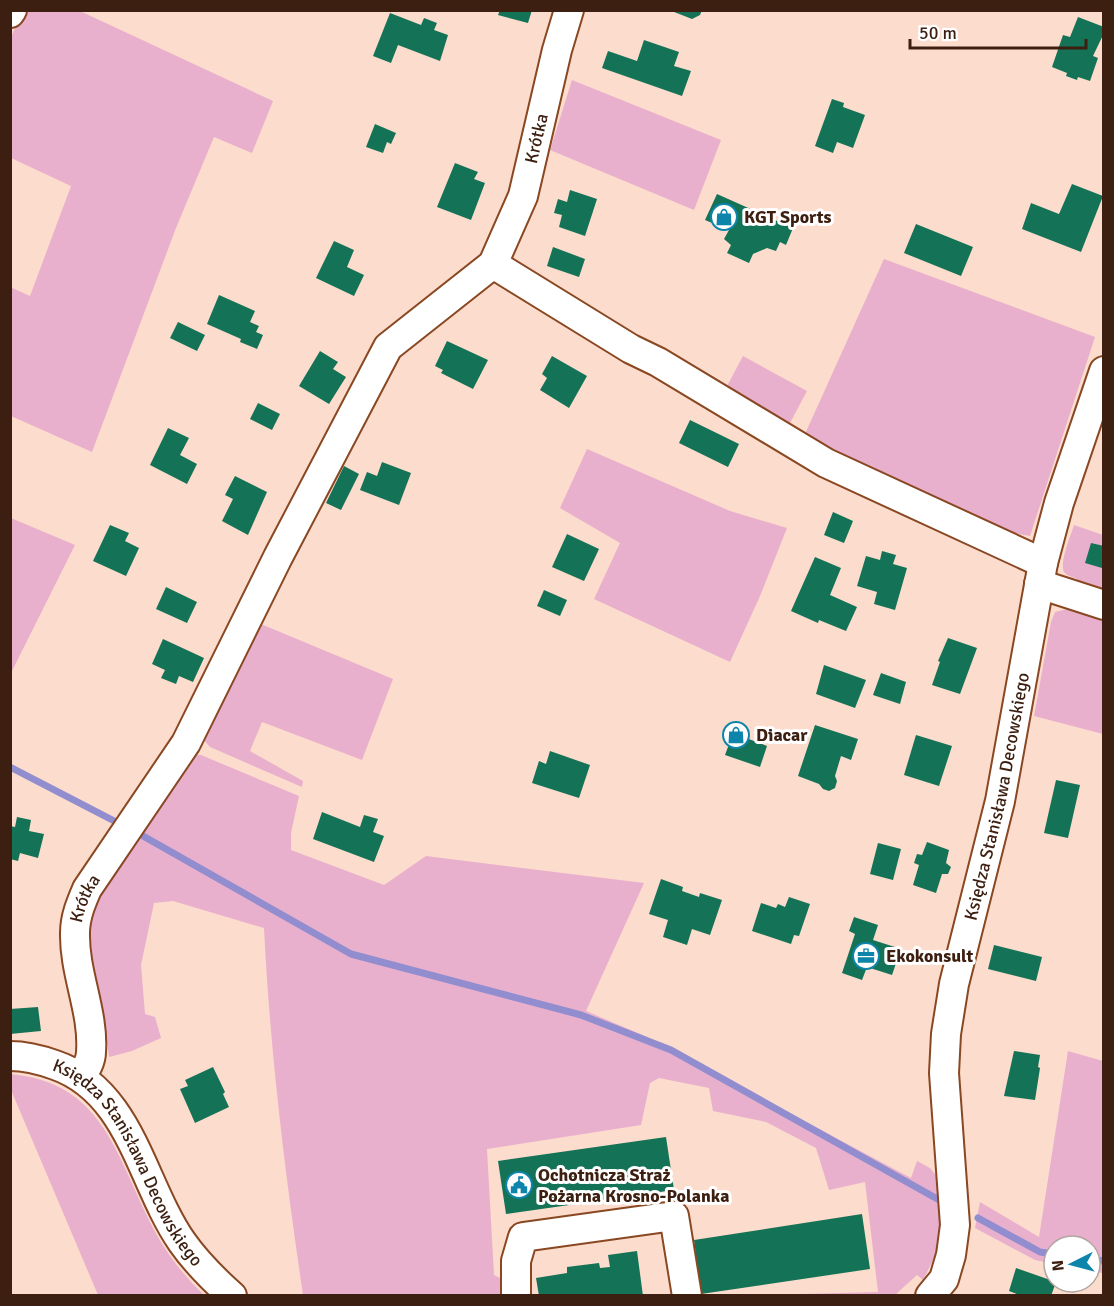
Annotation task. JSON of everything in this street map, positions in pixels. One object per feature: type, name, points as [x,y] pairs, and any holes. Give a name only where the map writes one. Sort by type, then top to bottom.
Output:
[{"type":"street","name":"Krótka","points":[[81,1077],[88,1066],[91,1053],[89,1025],[76,954],[75,932],[77,912],[87,889],[186,743],[278,557],[388,347],[493,264],[523,196],[557,50],[569,10]]},
{"type":"street","points":[[493,264],[631,349],[658,362],[826,463],[1104,605]]},
{"type":"street","name":"Księdza Stanisława Decowskiego","points":[[930,1296],[944,1279],[951,1255],[955,1224],[946,1105],[946,1034],[954,984],[1000,801],[1041,574],[1059,503],[1104,370]]},
{"type":"street","name":"Księdza Stanisława Decowskiego","points":[[10,1056],[41,1060],[62,1068],[81,1077],[97,1090],[128,1134],[159,1201],[182,1242],[211,1277],[232,1296]]},
{"type":"street","points":[[516,1296],[516,1261],[523,1237],[674,1216],[687,1296]]},
{"type":"shaded area","points":[[23,11],[80,11],[273,101],[252,153],[214,137],[176,228],[92,452],[11,416],[10,287],[30,296],[71,186],[11,158],[11,37]]},
{"type":"shaded area","points":[[572,80],[721,140],[694,210],[550,150]]},
{"type":"shaded area","points":[[884,259],[1095,337],[1030,536],[976,524],[805,434]]},
{"type":"shaded area","points":[[743,356],[807,391],[790,423],[726,388]]},
{"type":"shaded area","points":[[587,449],[730,511],[787,528],[730,662],[594,599],[620,543],[560,508]]},
{"type":"shaded area","points":[[11,518],[75,545],[11,673]]},
{"type":"shaded area","points":[[1074,525],[1103,535],[1103,594],[1076,584],[1077,579],[1064,572],[1064,556]]},
{"type":"shaded area","points":[[1070,604],[1103,613],[1103,734],[1034,716],[1051,622],[1055,612],[1068,609]]},
{"type":"shaded area","points":[[256,622],[393,679],[362,760],[262,722],[250,751],[303,781],[302,787],[210,747],[202,738]]},
{"type":"shaded area","points":[[187,755],[201,755],[299,796],[291,833],[291,850],[384,885],[426,856],[644,883],[586,1011],[645,1036],[911,1178],[917,1161],[930,1168],[938,1178],[942,1218],[938,1250],[923,1280],[917,1275],[895,1295],[759,1295],[878,1292],[865,1182],[829,1190],[816,1148],[766,1122],[713,1111],[709,1088],[659,1078],[650,1083],[641,1125],[487,1149],[494,1275],[508,1282],[508,1295],[303,1295],[279,1112],[264,928],[173,901],[154,903],[141,965],[145,1014],[155,1017],[161,1038],[132,1051],[109,1057],[107,1041],[97,1039],[83,922]]},
{"type":"shaded area","points":[[1068,1051],[1103,1061],[1103,1273],[1102,1234],[1042,1234],[1042,1261],[1035,1260],[975,1228],[980,1202],[1039,1237]]},
{"type":"shaded area","points":[[10,1074],[41,1080],[65,1091],[85,1106],[101,1124],[161,1242],[188,1279],[204,1295],[98,1295],[11,1090]]},
{"type":"building","points":[[500,10],[532,10],[528,23],[498,15]]},
{"type":"building","points":[[669,10],[702,10],[700,15],[692,19]]},
{"type":"building","points":[[390,13],[421,25],[424,18],[437,23],[434,30],[448,35],[440,61],[398,45],[391,63],[373,56]]},
{"type":"building","points":[[1078,17],[1104,27],[1104,33],[1093,56],[1098,58],[1090,81],[1066,76],[1067,73],[1052,67],[1063,35],[1070,37]]},
{"type":"building","points":[[644,40],[679,52],[674,66],[691,71],[682,96],[602,68],[608,51],[637,61]]},
{"type":"building","points":[[832,99],[844,103],[843,107],[865,115],[853,148],[837,142],[833,153],[815,146]]},
{"type":"building","points":[[375,124],[396,133],[391,144],[387,142],[383,153],[366,147]]},
{"type":"building","points":[[455,163],[478,172],[474,179],[485,183],[471,220],[437,207]]},
{"type":"building","points":[[1072,184],[1103,196],[1081,252],[1022,229],[1031,203],[1059,214]]},
{"type":"building","points":[[570,190],[597,199],[585,236],[559,227],[562,215],[554,213],[558,199],[567,202]]},
{"type":"building","points":[[717,194],[793,228],[786,245],[780,242],[776,251],[767,248],[753,254],[749,263],[727,253],[731,245],[724,239],[729,230],[705,220]]},
{"type":"building","points":[[916,224],[973,247],[961,276],[904,253]]},
{"type":"building","points":[[334,241],[354,250],[347,267],[364,275],[354,296],[316,278]]},
{"type":"building","points":[[553,247],[585,259],[579,277],[547,266]]},
{"type":"building","points":[[219,295],[255,311],[250,322],[259,326],[256,332],[263,335],[257,349],[207,324]]},
{"type":"building","points":[[178,322],[205,335],[197,351],[170,338]]},
{"type":"building","points":[[447,341],[488,360],[473,389],[441,373],[443,370],[435,366]]},
{"type":"building","points":[[320,351],[338,362],[333,369],[346,377],[329,404],[299,386]]},
{"type":"building","points":[[552,356],[587,376],[569,408],[540,390],[547,378],[542,374]]},
{"type":"building","points":[[258,403],[280,414],[272,430],[250,419]]},
{"type":"building","points":[[690,420],[739,444],[728,467],[679,443]]},
{"type":"building","points":[[168,428],[189,438],[180,455],[197,464],[187,484],[150,465]]},
{"type":"building","points":[[382,462],[411,473],[399,505],[360,490],[367,472],[377,476]]},
{"type":"building","points":[[344,466],[359,474],[341,510],[326,503]]},
{"type":"building","points":[[235,476],[267,492],[248,535],[222,521],[233,499],[225,495]]},
{"type":"building","points":[[833,512],[853,521],[844,543],[824,535]]},
{"type":"building","points":[[110,525],[129,533],[125,541],[139,548],[126,576],[93,561]]},
{"type":"building","points":[[567,534],[599,549],[584,581],[552,567]]},
{"type":"building","points":[[1091,543],[1104,546],[1102,568],[1085,563]]},
{"type":"building","points":[[882,551],[896,555],[893,564],[907,568],[895,610],[874,604],[877,592],[857,586],[866,556],[880,560]]},
{"type":"building","points":[[815,557],[841,568],[830,595],[857,607],[846,631],[819,620],[818,623],[791,611]]},
{"type":"building","points":[[166,587],[197,602],[187,623],[156,609]]},
{"type":"building","points":[[544,590],[567,600],[560,616],[537,606]]},
{"type":"building","points":[[948,638],[977,648],[960,694],[932,685],[940,662],[938,661]]},
{"type":"building","points":[[163,639],[204,658],[193,682],[179,676],[176,684],[161,678],[165,670],[152,664]]},
{"type":"building","points":[[824,665],[866,680],[855,708],[816,694]]},
{"type":"building","points":[[881,673],[906,682],[900,704],[873,695]]},
{"type":"building","points":[[815,725],[858,739],[851,760],[841,756],[835,776],[837,781],[835,788],[829,791],[823,789],[819,784],[798,776]]},
{"type":"building","points":[[735,728],[748,732],[746,738],[767,746],[760,767],[725,755]]},
{"type":"building","points":[[916,735],[952,746],[939,786],[904,775]]},
{"type":"building","points":[[550,751],[590,765],[579,798],[532,783],[539,761],[546,764]]},
{"type":"building","points":[[1056,780],[1080,785],[1068,838],[1044,833]]},
{"type":"building","points":[[322,812],[360,827],[364,815],[378,819],[373,832],[384,836],[374,862],[313,839]]},
{"type":"building","points":[[17,817],[31,820],[29,831],[44,834],[38,858],[20,853],[18,861],[10,859],[10,826],[15,827]]},
{"type":"building","points":[[927,842],[949,850],[946,863],[951,867],[948,874],[942,874],[936,893],[913,885],[919,865],[914,863],[917,854],[922,855]]},
{"type":"building","points":[[878,843],[901,849],[893,880],[870,874]]},
{"type":"building","points":[[661,879],[683,887],[682,891],[699,897],[700,893],[722,900],[710,935],[692,929],[687,945],[663,937],[668,920],[649,914]]},
{"type":"building","points":[[789,897],[810,904],[799,936],[794,935],[791,944],[752,931],[761,903],[776,908],[778,904],[785,907]]},
{"type":"building","points":[[854,917],[878,925],[873,940],[901,949],[892,975],[867,967],[862,980],[842,973],[855,934],[849,931]]},
{"type":"building","points":[[994,945],[1042,957],[1036,981],[988,969]]},
{"type":"building","points":[[38,1007],[41,1031],[10,1034],[10,1009]]},
{"type":"building","points":[[1014,1051],[1040,1055],[1035,1100],[1004,1096]]},
{"type":"building","points":[[213,1067],[225,1092],[223,1094],[229,1107],[195,1123],[180,1089],[188,1086],[185,1080]]},
{"type":"building","points":[[666,1137],[674,1190],[506,1214],[498,1161]]},
{"type":"building","points":[[862,1214],[870,1269],[701,1294],[694,1240]]},
{"type":"building","name":"Ochotnicza Straż Pożarna Krosno-Polanka","points":[[637,1251],[643,1296],[539,1296],[536,1278],[567,1273],[567,1267],[599,1263],[600,1268],[610,1267],[608,1255]]},
{"type":"building","points":[[1016,1268],[1042,1277],[1042,1294],[1052,1294],[1051,1296],[1022,1296],[1009,1291]]},
{"type":"waterway","points":[[10,767],[122,825]]},
{"type":"waterway","points":[[136,832],[351,954],[581,1015],[671,1050],[941,1201]]},
{"type":"waterway","points":[[978,1218],[1042,1252]]},
{"type":"place","name":"KGT Sports","points":[[724,217]]},
{"type":"place","name":"Diacar","points":[[736,735]]},
{"type":"place","name":"Ekokonsult","points":[[866,956]]},
{"type":"place","name":"Ochotnicza Straż Pożarna Krosno-Polanka","points":[[519,1185]]}]
